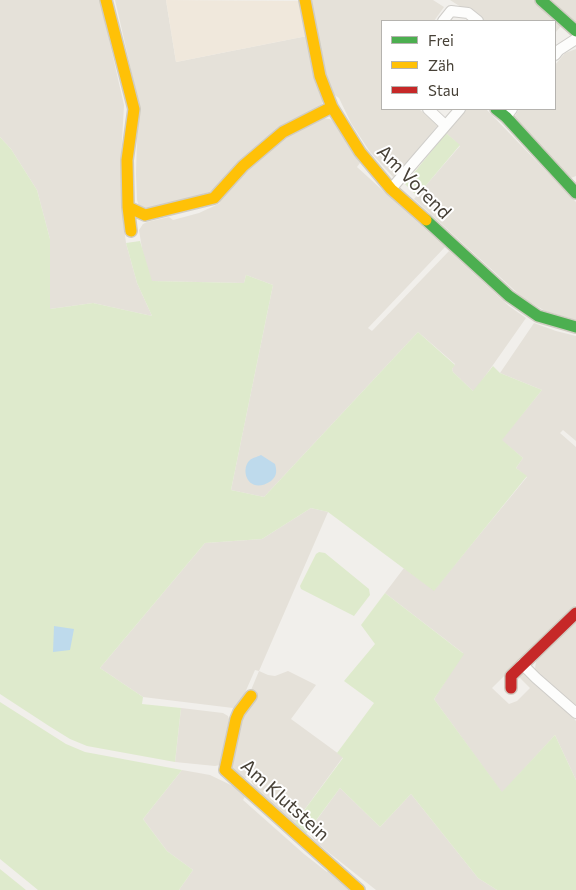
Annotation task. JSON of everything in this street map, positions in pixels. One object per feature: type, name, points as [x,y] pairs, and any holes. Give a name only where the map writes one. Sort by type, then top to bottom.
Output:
[{"type":"street","points":[[106,0],[134,109],[127,160],[128,206],[131,231]]},
{"type":"street","name":"Am Vorend","points":[[305,0],[320,76],[332,106],[360,152],[391,189],[509,296],[538,316],[576,327]]},
{"type":"street","points":[[541,0],[576,31]]},
{"type":"street","points":[[444,20],[451,11],[468,13],[477,20]]},
{"type":"street","points":[[556,54],[576,38]]},
{"type":"street","points":[[128,206],[145,215],[214,198],[243,166],[282,132],[332,106]]},
{"type":"street","points":[[429,110],[445,125]]},
{"type":"street","points":[[391,189],[459,110]]},
{"type":"street","points":[[509,113],[574,187]]},
{"type":"street","points":[[511,688],[511,676],[576,613]]},
{"type":"street","points":[[522,664],[576,713]]},
{"type":"street","name":"Am Klutstein","points":[[251,696],[236,719],[225,770],[359,890]]},
{"type":"shaded area","points":[[0,0],[100,0],[124,105],[121,158],[123,219],[126,243],[137,283],[152,316],[93,303],[50,309],[50,239],[37,190],[11,149],[0,137]]},
{"type":"shaded area","points":[[115,0],[166,0],[176,62],[307,36],[323,101],[322,104],[210,192],[149,210],[139,206],[136,174],[138,100]]},
{"type":"shaded area","points":[[166,0],[301,1],[307,36],[176,62]]},
{"type":"shaded area","points":[[311,0],[433,0],[444,7],[435,20],[381,20],[381,110],[420,110],[438,125],[394,178],[370,152],[351,123],[339,98],[330,92]]},
{"type":"shaded area","points":[[450,0],[535,0],[562,25],[556,32],[556,20],[481,20]]},
{"type":"shaded area","points":[[544,0],[576,0],[576,26]]},
{"type":"shaded area","points":[[576,49],[576,176],[571,178],[514,118],[518,110],[556,110],[556,64],[565,53]]},
{"type":"shaded area","points":[[465,110],[487,110],[576,202],[576,320],[545,311],[523,298],[414,199],[460,146],[446,133]]},
{"type":"shaded area","points":[[322,118],[330,119],[335,123],[360,163],[357,167],[445,247],[368,328],[372,331],[449,251],[509,306],[526,318],[474,392],[453,372],[452,369],[455,364],[418,332],[264,497],[231,490],[273,285],[246,275],[244,283],[151,281],[143,255],[139,230],[147,222],[169,217],[173,220],[199,213],[220,203],[219,200],[266,152],[292,134]]},
{"type":"shaded area","points":[[534,323],[576,336],[576,441],[563,430],[560,433],[576,447],[576,605],[492,688],[509,704],[517,701],[530,688],[519,677],[524,672],[572,716],[576,721],[576,780],[555,735],[502,793],[434,699],[463,653],[385,593],[404,568],[434,590],[527,477],[516,468],[523,458],[501,440],[542,390],[500,373]]},
{"type":"shaded area","points":[[311,508],[328,512],[259,671],[255,670],[240,704],[233,708],[143,697],[100,668],[205,543],[262,539]]},
{"type":"shaded area","points":[[576,620],[576,706],[566,697],[564,699],[536,673],[535,669],[536,661]]},
{"type":"shaded area","points":[[259,671],[275,676],[288,671],[316,685],[291,719],[343,757],[294,824],[255,789],[248,775],[244,780],[232,767],[238,721]]},
{"type":"shaded area","points":[[181,708],[223,713],[228,716],[220,765],[175,762]]},
{"type":"shaded area","points":[[182,770],[210,775],[237,788],[246,795],[243,800],[304,854],[327,872],[330,868],[358,890],[179,890],[193,870],[167,851],[143,819]]},
{"type":"shaded area","points":[[340,788],[380,827],[411,794],[478,878],[497,890],[376,890],[323,848],[311,835],[313,825]]},
{"type":"green space","points":[[446,133],[460,145],[417,196],[405,184]]},
{"type":"green space","points":[[0,137],[11,149],[37,190],[50,239],[50,309],[93,303],[152,316],[137,283],[126,243],[140,241],[152,281],[244,283],[246,275],[273,285],[231,490],[264,497],[418,332],[455,365],[452,369],[453,372],[473,391],[493,366],[500,373],[542,390],[502,440],[523,458],[516,468],[527,476],[434,591],[328,512],[311,508],[262,539],[205,543],[100,668],[143,697],[142,704],[181,708],[175,762],[87,746],[70,739],[0,694]]},
{"type":"green space","points":[[319,552],[325,553],[369,589],[370,595],[354,616],[301,589],[300,586],[316,554]]},
{"type":"green space","points":[[385,593],[464,654],[434,699],[502,792],[555,735],[576,780],[576,890],[497,890],[478,878],[411,794],[380,827],[340,788],[306,834],[294,824],[343,758],[337,753],[374,703],[344,681],[375,644],[361,625]]},
{"type":"green space","points":[[0,702],[66,744],[85,752],[182,770],[143,819],[167,851],[193,870],[179,890],[38,890],[0,859]]},
{"type":"green space","points":[[0,869],[26,890],[0,890]]},
{"type":"water","points":[[261,455],[275,464],[276,473],[271,481],[263,485],[252,484],[246,475],[247,464],[250,460]]},
{"type":"water","points":[[54,626],[74,629],[70,650],[53,652]]},
{"type":"traffic: fast","points":[[541,0],[576,31]]},
{"type":"traffic: fast","points":[[497,110],[506,117],[576,193]]},
{"type":"traffic: fast","points":[[426,220],[509,296],[538,316],[576,327]]},
{"type":"traffic: slow","points":[[106,0],[134,109],[127,160],[128,207],[131,231]]},
{"type":"traffic: slow","points":[[305,0],[320,76],[332,107],[360,152],[391,189],[426,220]]},
{"type":"traffic: slow","points":[[128,207],[145,215],[214,198],[243,166],[283,132],[332,107]]},
{"type":"traffic: slow","points":[[251,696],[236,719],[225,770],[359,890]]},
{"type":"traffic: jam","points":[[511,688],[511,676],[576,613]]}]
